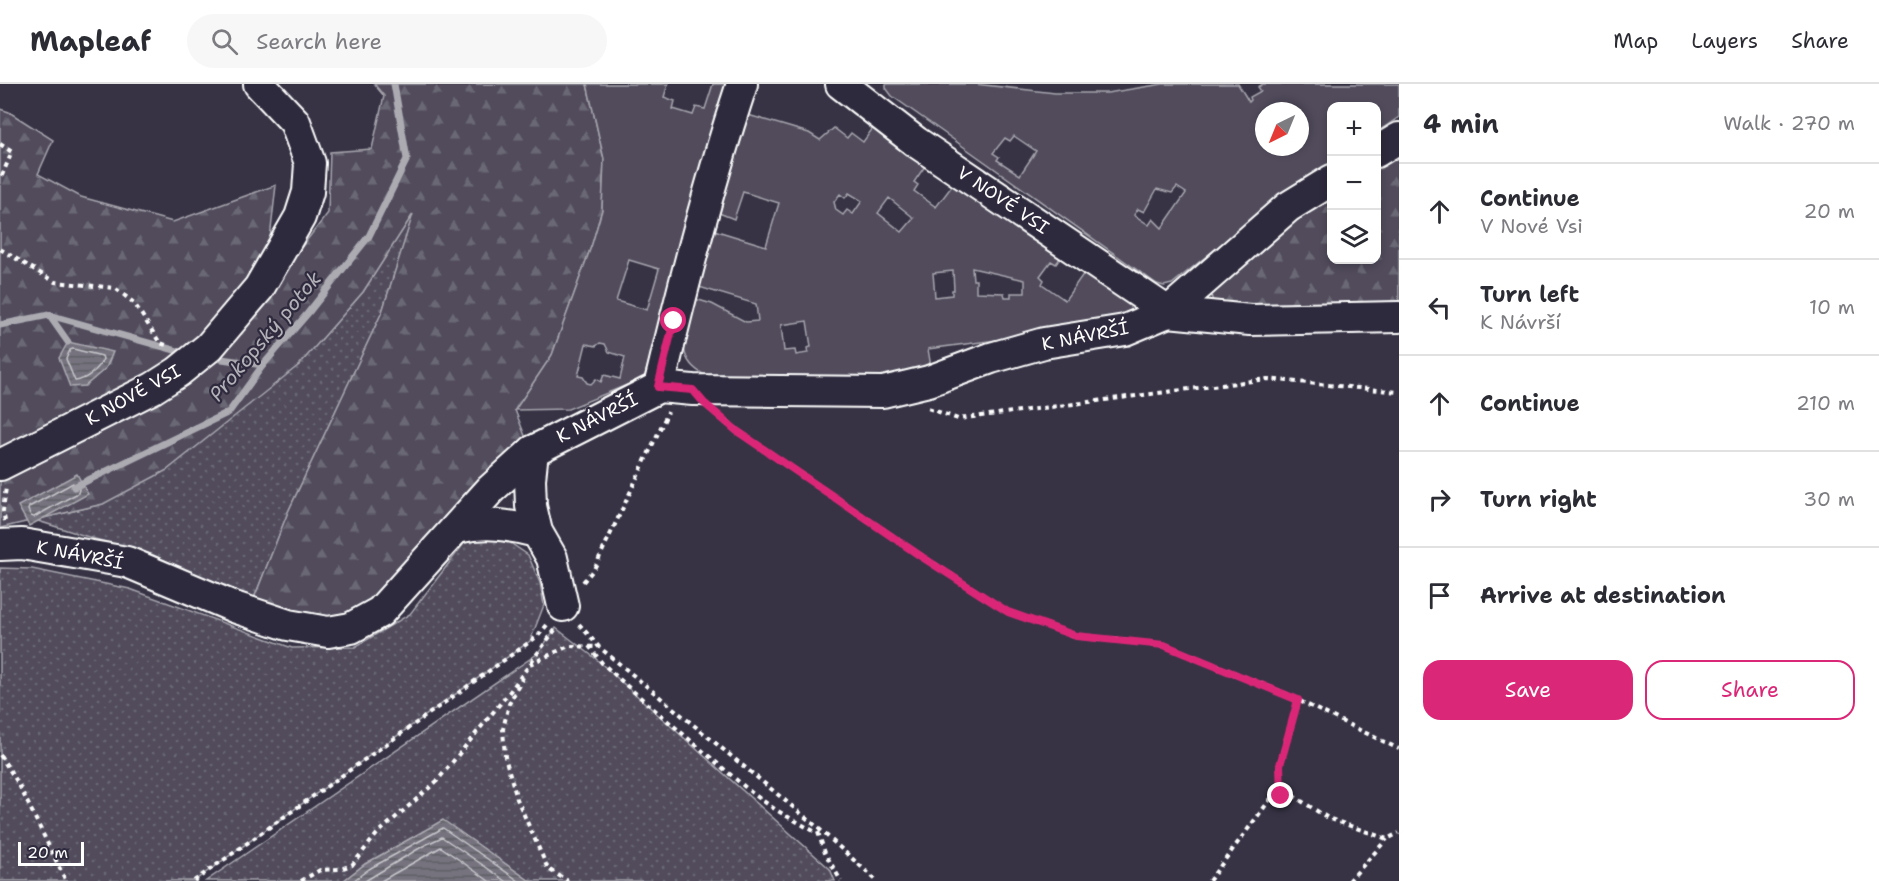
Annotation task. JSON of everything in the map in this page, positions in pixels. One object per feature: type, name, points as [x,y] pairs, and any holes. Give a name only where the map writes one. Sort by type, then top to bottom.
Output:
[{"type":"street","name":"K NOVÉ VSI","points":[[5,462],[153,388],[178,372],[199,356],[236,318],[259,288],[300,217],[308,192],[310,163],[295,122],[259,84]]},
{"type":"street","points":[[677,388],[715,169],[742,84]]},
{"type":"street","name":"V NOVÉ VSI","points":[[841,84],[916,142],[1168,312]]},
{"type":"street","points":[[1381,149],[1399,138]]},
{"type":"street","name":"K NÁVRŠÍ","points":[[4,545],[22,544],[127,562],[234,607],[288,625],[328,632],[351,628],[380,612],[491,489],[533,451],[677,388],[884,392],[929,381],[991,358],[1044,343],[1125,330],[1168,312],[1288,207],[1327,183]]},
{"type":"street","points":[[1168,312],[1250,320],[1399,317]]},
{"type":"street","points":[[533,451],[530,479],[531,506],[537,532],[552,558],[562,606]]},
{"type":"street","points":[[457,528],[492,523],[537,532]]},
{"type":"path","points":[[0,144],[12,152],[0,180]]},
{"type":"path","points":[[0,249],[55,282],[115,288],[134,303],[160,343],[199,356]]},
{"type":"path","points":[[926,407],[958,419],[1267,379],[1399,392]]},
{"type":"path","points":[[194,881],[538,636],[594,569],[677,388],[704,403],[737,431],[922,557],[1008,612],[1076,636],[1164,645],[1298,700],[1399,749]]},
{"type":"path","points":[[4,545],[5,462]]},
{"type":"path","points":[[562,606],[600,646],[816,826],[877,881]]},
{"type":"path","points":[[301,881],[320,870],[340,869],[352,865],[377,834],[437,781],[556,628],[562,606]]},
{"type":"path","points":[[568,881],[548,869],[517,799],[505,757],[503,729],[509,704],[530,664],[569,646],[600,646]]},
{"type":"path","points":[[589,646],[602,663],[627,686],[752,793],[776,810],[819,834]]},
{"type":"path","points":[[1281,796],[1280,765],[1298,700]]},
{"type":"path","points":[[0,755],[18,783],[66,881]]},
{"type":"path","points":[[1209,881],[1272,796],[1292,795],[1328,819],[1387,839]]},
{"type":"path","points":[[816,826],[825,853],[842,881]]},
{"type":"path","points":[[1349,881],[1387,839],[1399,833]]},
{"type":"green space","points":[[374,84],[587,84],[604,159],[602,210],[552,355],[515,410],[527,441],[368,607],[315,620],[253,601],[288,512],[382,312],[413,214],[363,292],[299,365],[167,470],[103,504],[0,528],[0,109],[9,112],[53,140],[38,174],[81,197],[173,222],[276,185],[266,274],[290,262],[328,213],[330,152],[372,149],[384,96]]},
{"type":"green space","points":[[587,84],[668,84],[664,97],[675,101],[673,109],[693,115],[696,107],[705,109],[713,84],[729,84],[644,378],[568,409],[515,410],[552,355],[592,244],[602,210],[604,159]],"holes":[[[629,260],[659,269],[647,310],[616,301]],[[600,343],[605,344],[609,352],[625,357],[620,379],[604,375],[601,382],[596,379],[591,384],[587,383],[583,377],[578,376],[586,344],[596,346]]]},
{"type":"green space","points":[[886,84],[975,84],[1055,93],[1107,93],[1163,84],[1238,84],[1249,102],[1250,97],[1261,91],[1258,87],[1263,84],[1399,84],[1399,117],[1381,129],[1381,102],[1327,102],[1327,165],[1281,196],[1172,284],[1164,286],[1157,284],[892,96]],"holes":[[[1014,136],[1036,151],[1020,175],[997,160],[999,157],[993,153],[1005,138],[1010,141]],[[1177,187],[1186,193],[1162,228],[1153,219],[1149,225],[1134,215],[1138,209],[1144,212],[1157,189],[1172,193]]]},
{"type":"green space","points":[[748,115],[809,133],[820,140],[834,128],[847,138],[851,133],[863,142],[881,117],[1134,300],[1135,309],[1130,318],[1034,335],[928,349],[932,373],[866,385],[707,376],[688,361],[685,352],[684,342],[695,299],[712,304],[746,322],[758,321],[756,304],[699,287],[714,230],[766,246],[779,203],[743,192],[734,219],[719,213]],"holes":[[[925,166],[955,182],[936,207],[914,191],[918,185],[914,182]],[[849,193],[862,201],[853,214],[847,210],[843,215],[836,210],[834,202],[840,194],[845,198]],[[889,198],[914,218],[902,232],[878,213]],[[1061,257],[1084,273],[1065,300],[1042,284],[1044,280],[1040,276],[1051,261],[1056,264]],[[972,268],[1025,280],[1025,293],[1011,293],[1011,297],[1005,297],[1004,293],[976,292],[976,280],[973,280]],[[953,271],[952,295],[935,297],[933,273]],[[807,321],[811,347],[807,348],[808,353],[796,355],[795,350],[784,351],[781,325]]]},
{"type":"green space","points":[[1399,153],[1399,311],[1217,317],[1210,291],[1297,218],[1327,199],[1327,264],[1381,264],[1381,164]]},
{"type":"green space","points":[[414,212],[382,312],[288,512],[253,601],[151,554],[35,520],[103,504],[299,365],[363,292]]},
{"type":"green space","points":[[500,536],[528,555],[540,583],[544,605],[530,641],[194,881],[0,881],[0,568],[32,569],[130,589],[292,648],[355,647],[410,614],[469,537]]},
{"type":"green space","points":[[556,628],[595,658],[830,869],[835,881],[530,881],[443,821],[365,864],[343,881],[206,881],[537,654]]},
{"type":"water","points":[[68,342],[113,352],[106,368],[85,386],[70,387],[59,358]]},
{"type":"water","points":[[77,474],[88,494],[29,526],[18,506]]},
{"type":"water","points":[[443,820],[530,881],[343,881],[365,864]]},
{"type":"waterway","name":"Prokopský potok","points":[[74,487],[229,412],[263,365],[308,313],[369,236],[407,159],[394,84]]},
{"type":"waterway","points":[[49,315],[68,342]]},
{"type":"waterway","points":[[0,325],[49,315],[185,353]]},
{"type":"waterway","points":[[215,358],[263,365]]},
{"type":"route","points":[[674,321],[658,387],[693,390],[704,403],[737,431],[922,557],[1008,612],[1076,636],[1164,645],[1298,700],[1280,765],[1281,796]]}]
